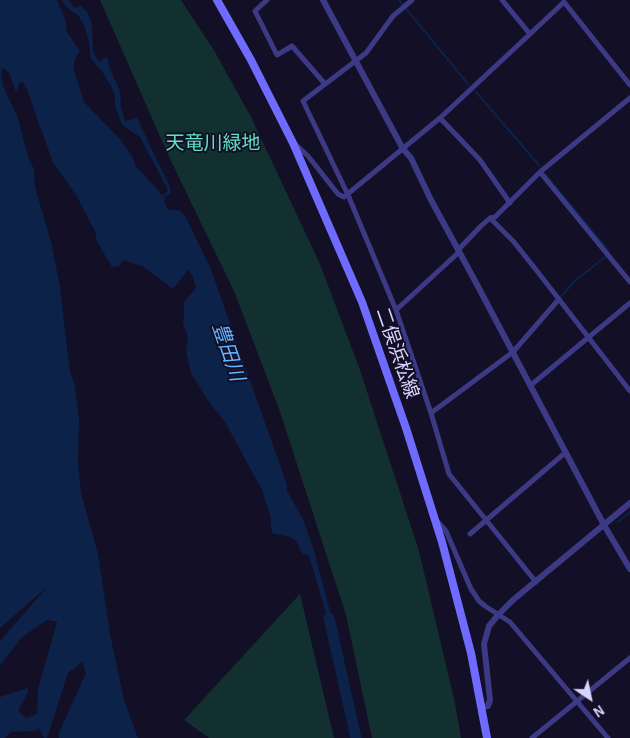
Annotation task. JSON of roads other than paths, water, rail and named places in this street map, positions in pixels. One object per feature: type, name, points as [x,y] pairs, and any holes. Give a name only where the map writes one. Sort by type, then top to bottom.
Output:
[{"type":"main road","name":"二俣浜松線","points":[[216,0],[251,60],[293,143],[362,302],[391,382],[435,520],[462,616],[487,738]]},
{"type":"street","points":[[267,0],[255,11],[277,55],[292,46],[325,84]]},
{"type":"street","points":[[323,0],[403,149],[411,158],[431,200],[604,525],[630,569]]},
{"type":"street","points":[[503,0],[530,34]]},
{"type":"street","points":[[293,143],[308,156],[338,194],[344,197],[348,195],[440,118],[565,1],[630,85]]},
{"type":"street","points":[[410,2],[393,16],[366,53],[303,102],[348,195],[396,310],[431,413],[449,474],[536,582]]},
{"type":"street","points":[[396,310],[458,253],[458,250],[490,218],[495,217],[540,172],[630,98]]},
{"type":"street","points":[[440,118],[480,160],[510,203]]},
{"type":"street","points":[[540,172],[630,282]]},
{"type":"street","points":[[490,218],[514,242],[630,391]]},
{"type":"street","points":[[431,413],[513,352],[559,298]]},
{"type":"street","points":[[531,385],[630,304]]},
{"type":"street","points":[[470,534],[566,452]]},
{"type":"street","points":[[482,707],[488,706],[490,700],[484,644],[490,626],[498,615],[630,503]]},
{"type":"street","points":[[435,520],[446,531],[471,589],[486,606],[510,622],[608,738]]},
{"type":"street","points":[[532,738],[630,658]]},
{"type":"water","points":[[0,0],[57,0],[66,21],[67,32],[80,51],[73,67],[84,102],[119,138],[132,156],[135,165],[163,196],[168,190],[140,137],[122,125],[115,106],[112,88],[103,73],[91,59],[84,25],[78,15],[70,10],[62,0],[69,0],[74,8],[81,6],[88,13],[92,25],[93,52],[99,62],[107,56],[110,69],[120,91],[121,108],[125,121],[137,118],[170,187],[171,193],[165,197],[164,202],[168,210],[179,210],[185,216],[210,267],[287,485],[286,489],[303,519],[314,551],[335,630],[332,633],[309,556],[302,553],[296,541],[291,537],[272,533],[270,515],[262,490],[225,422],[209,402],[191,373],[186,351],[188,338],[183,323],[184,302],[196,288],[193,277],[188,270],[173,289],[144,267],[124,260],[119,266],[112,267],[96,240],[96,233],[76,195],[53,163],[27,90],[22,82],[20,82],[16,92],[9,73],[3,67],[1,74],[3,86],[18,118],[28,157],[34,169],[35,187],[51,242],[60,287],[71,375],[75,386],[79,420],[78,462],[81,493],[98,554],[110,634],[124,700],[138,738],[59,738],[58,735],[86,673],[82,662],[68,673],[47,738],[44,738],[39,728],[34,731],[11,732],[5,738],[0,738],[0,697],[28,688],[28,692],[18,711],[26,718],[37,714],[38,689],[57,622],[47,620],[22,637],[0,666],[0,641],[47,587],[0,628]]},
{"type":"waterway","points":[[399,0],[468,84]]},
{"type":"waterway","points":[[476,92],[539,165]]},
{"type":"waterway","points":[[545,174],[608,250]]},
{"type":"waterway","points":[[561,296],[576,280],[605,257]]},
{"type":"waterway","points":[[618,522],[630,512]]},
{"type":"waterway","name":"豊田川","points":[[329,618],[356,738]]},
{"type":"park label","name":"天竜川緑地","points":[[213,143]]}]
